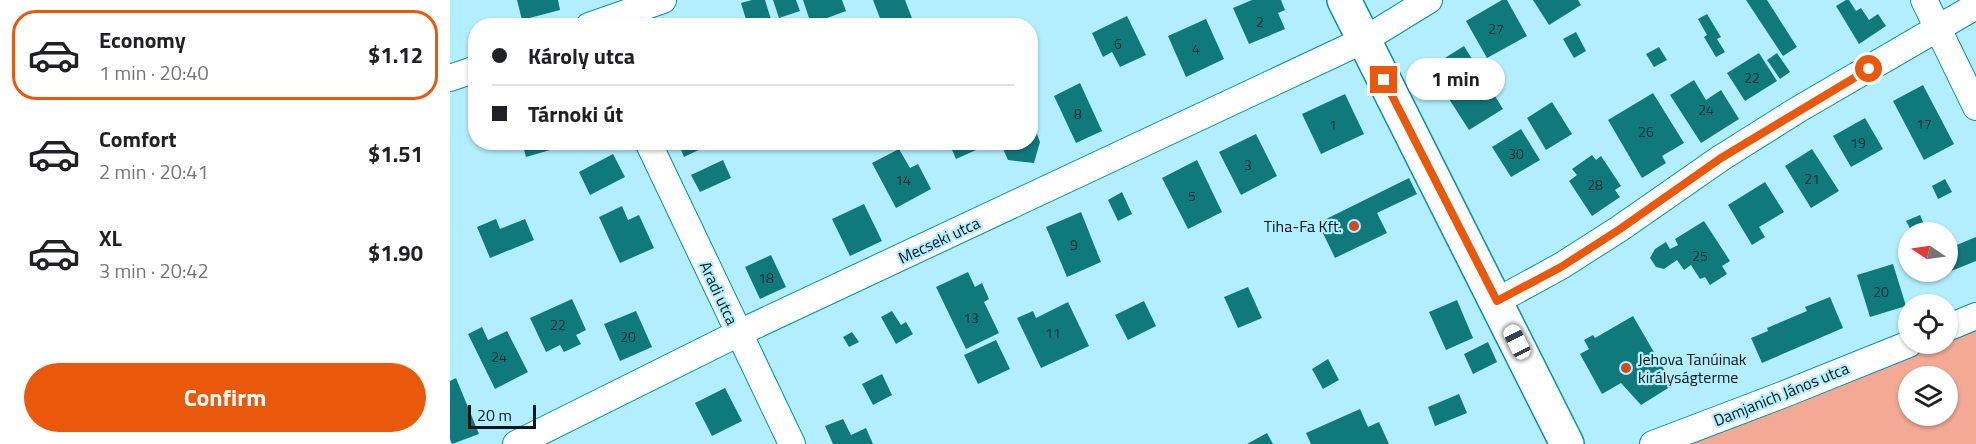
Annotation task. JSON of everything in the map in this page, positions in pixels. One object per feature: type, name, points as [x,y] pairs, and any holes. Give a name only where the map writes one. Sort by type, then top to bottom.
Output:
[{"type":"street","points":[[597,18],[663,0]]},
{"type":"street","points":[[1344,0],[1567,444]]},
{"type":"street","name":"Mecseki utca","points":[[516,444],[739,333],[1364,40],[1429,0]]},
{"type":"street","points":[[1924,0],[1976,107]]},
{"type":"street","points":[[1497,301],[1561,267],[1620,229],[1721,158],[1976,6]]},
{"type":"street","points":[[450,78],[468,72]]},
{"type":"street","name":"Aradi utca","points":[[652,150],[792,444]]},
{"type":"street","points":[[1958,323],[1976,316]]},
{"type":"street","name":"Damjanich János utca","points":[[1653,444],[1898,348]]},
{"type":"shaded area","points":[[1967,327],[1976,330],[1976,444],[1665,444],[1898,351],[1898,354],[1958,354],[1958,328]]},
{"type":"building","points":[[517,0],[558,0],[560,10],[522,18]]},
{"type":"building","points":[[765,0],[771,18],[746,18],[741,3]]},
{"type":"building","points":[[773,0],[796,0],[800,11],[779,18]]},
{"type":"building","points":[[803,0],[842,0],[846,11],[827,18],[809,18]]},
{"type":"building","points":[[873,0],[905,0],[912,18],[880,18]]},
{"type":"building","points":[[1252,0],[1281,0],[1285,10],[1278,13],[1285,29],[1249,44],[1233,8]]},
{"type":"building","points":[[1502,0],[1507,0],[1527,36],[1487,58],[1466,21]]},
{"type":"building","points":[[1533,0],[1578,0],[1581,5],[1549,25]]},
{"type":"building","points":[[1746,0],[1767,0],[1797,47],[1783,56]]},
{"type":"building","points":[[1849,0],[1856,11],[1861,8],[1869,20],[1878,14],[1886,26],[1859,44],[1836,6]]},
{"type":"building","points":[[1707,14],[1721,37],[1717,39],[1725,52],[1716,57],[1704,37],[1707,35],[1698,19]]},
{"type":"building","points":[[1127,16],[1146,55],[1120,67],[1112,52],[1103,57],[1092,33]]},
{"type":"building","points":[[1206,19],[1224,59],[1186,77],[1168,36]]},
{"type":"building","points":[[1576,32],[1586,51],[1574,58],[1563,39]]},
{"type":"building","points":[[1464,46],[1503,109],[1469,130],[1429,68]]},
{"type":"building","points":[[1659,47],[1667,60],[1654,67],[1646,54]]},
{"type":"building","points":[[1759,53],[1777,81],[1745,101],[1727,73]]},
{"type":"building","points":[[1777,53],[1790,72],[1780,79],[1767,60]]},
{"type":"building","points":[[1694,80],[1706,100],[1721,90],[1739,119],[1701,143],[1670,95]]},
{"type":"building","points":[[1080,83],[1102,131],[1076,143],[1054,96]]},
{"type":"building","points":[[1923,85],[1954,144],[1924,160],[1893,101]]},
{"type":"building","points":[[1653,93],[1684,143],[1662,156],[1666,163],[1642,178],[1608,120]]},
{"type":"building","points":[[1345,94],[1364,134],[1321,154],[1302,114]]},
{"type":"building","points":[[1552,102],[1572,134],[1546,150],[1527,118]]},
{"type":"building","points":[[1865,118],[1883,149],[1851,167],[1833,136]]},
{"type":"building","points":[[1521,129],[1540,160],[1511,177],[1492,147]]},
{"type":"building","points":[[1256,134],[1277,176],[1241,195],[1219,152]]},
{"type":"building","points":[[1812,149],[1839,191],[1811,208],[1785,166]]},
{"type":"building","points":[[524,150],[550,150],[526,157]]},
{"type":"building","points":[[681,150],[699,150],[684,157]]},
{"type":"building","points":[[900,150],[910,168],[918,164],[931,189],[896,208],[872,163]]},
{"type":"building","points":[[952,150],[976,150],[956,159]]},
{"type":"building","points":[[1004,150],[1038,150],[1034,163],[1008,160]]},
{"type":"building","points":[[613,154],[625,177],[590,195],[579,172]]},
{"type":"building","points":[[1592,155],[1596,160],[1601,156],[1621,186],[1615,190],[1620,197],[1592,216],[1569,181],[1577,175],[1572,169]]},
{"type":"building","points":[[723,160],[731,178],[700,192],[691,175]]},
{"type":"building","points":[[1197,160],[1222,212],[1188,229],[1162,178]]},
{"type":"building","points":[[1409,178],[1417,194],[1377,213],[1387,233],[1335,258],[1318,223]]},
{"type":"building","points":[[1945,179],[1952,192],[1938,199],[1932,186]]},
{"type":"building","points":[[1765,182],[1784,212],[1759,227],[1765,237],[1752,245],[1728,205]]},
{"type":"building","points":[[1122,192],[1132,214],[1118,221],[1108,200]]},
{"type":"building","points":[[864,204],[882,241],[850,256],[832,219]]},
{"type":"building","points":[[622,206],[628,220],[639,215],[654,248],[620,263],[599,217]]},
{"type":"building","points":[[1081,212],[1101,262],[1067,277],[1046,227]]},
{"type":"building","points":[[1920,215],[1923,222],[1907,222]]},
{"type":"building","points":[[496,219],[500,229],[525,219],[534,240],[490,258],[477,227]]},
{"type":"building","points":[[1704,221],[1730,261],[1722,266],[1727,274],[1710,285],[1705,277],[1700,279],[1691,265],[1684,270],[1677,260],[1664,269],[1656,267],[1650,258],[1655,249],[1666,242],[1670,249],[1678,245],[1675,239]]},
{"type":"building","points":[[1976,237],[1976,261],[1958,268],[1958,244]]},
{"type":"building","points":[[771,255],[786,287],[760,299],[745,267]]},
{"type":"building","points":[[1893,264],[1902,294],[1898,294],[1898,308],[1870,317],[1857,275]]},
{"type":"building","points":[[968,272],[975,287],[982,283],[989,299],[984,302],[999,333],[966,349],[936,287]]},
{"type":"building","points":[[1248,287],[1262,318],[1238,328],[1224,297]]},
{"type":"building","points":[[1830,297],[1843,328],[1762,363],[1751,338],[1768,331],[1767,328],[1807,311],[1805,307]]},
{"type":"building","points":[[572,299],[586,330],[576,335],[581,344],[564,352],[560,345],[546,352],[530,318]]},
{"type":"building","points":[[1457,300],[1473,338],[1446,350],[1429,312]]},
{"type":"building","points":[[1144,301],[1156,326],[1128,340],[1115,315]]},
{"type":"building","points":[[1068,302],[1089,346],[1041,368],[1017,318],[1033,311],[1036,318]]},
{"type":"building","points":[[636,311],[652,347],[620,361],[604,324]]},
{"type":"building","points":[[892,311],[901,325],[906,322],[913,334],[896,344],[881,317]]},
{"type":"building","name":"Jehova Tanúinak királyságterme","points":[[1633,316],[1673,385],[1641,405],[1621,383],[1602,394],[1580,354],[1589,349],[1584,340],[1593,335],[1595,338]]},
{"type":"building","points":[[482,327],[488,340],[507,331],[528,372],[495,389],[468,334]]},
{"type":"building","points":[[852,332],[859,342],[849,347],[843,337]]},
{"type":"building","points":[[996,340],[1010,369],[978,384],[964,355]]},
{"type":"building","points":[[1488,342],[1497,362],[1473,374],[1464,354]]},
{"type":"building","points":[[1328,359],[1339,380],[1323,389],[1312,369]]},
{"type":"building","points":[[882,374],[892,395],[873,405],[862,384]]},
{"type":"building","points":[[456,378],[479,434],[452,444],[450,439],[450,381]]},
{"type":"building","points":[[725,388],[742,421],[712,436],[695,403]]},
{"type":"building","points":[[1459,394],[1467,413],[1435,426],[1428,407]]},
{"type":"building","points":[[1360,409],[1368,427],[1379,422],[1389,444],[1311,444],[1306,433]]},
{"type":"building","points":[[843,419],[851,435],[866,428],[873,444],[833,444],[825,426]]},
{"type":"building","points":[[1267,433],[1273,444],[1247,444]]},
{"type":"place","name":"Tiha-Fa Kft.","points":[[1354,226]]},
{"type":"place","name":"Jehova Tanúinak királyságterme","points":[[1626,368]]},
{"type":"route","points":[[1384,80],[1497,301],[1561,267],[1620,229],[1721,158],[1869,69]]}]
